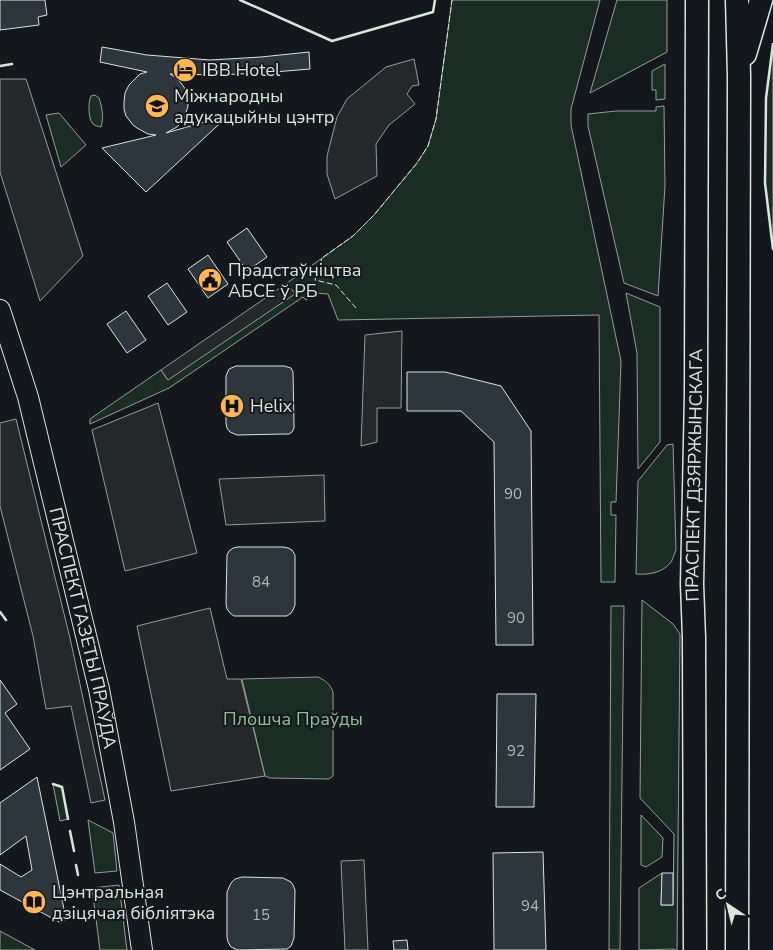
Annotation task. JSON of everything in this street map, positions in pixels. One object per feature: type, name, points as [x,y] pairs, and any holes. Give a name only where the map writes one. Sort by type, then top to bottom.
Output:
[{"type":"main road","name":"ПРАСПЕКТ ДЗЯРЖЫНСКАГА","points":[[695,950],[692,575],[696,394],[697,0]]},
{"type":"main road","points":[[737,0],[739,76],[737,950]]},
{"type":"main road","points":[[739,76],[761,0]]},
{"type":"street","name":"ПРАСПЕКТ ГАЗЕТЫ ПРАЎДА","points":[[0,310],[28,397],[99,689],[124,822],[142,950]]},
{"type":"green space","points":[[452,0],[600,0],[571,109],[571,125],[621,361],[616,502],[611,502],[611,515],[616,515],[615,582],[601,582],[599,315],[338,320],[328,294],[316,293],[306,300],[303,297],[169,388],[90,424],[90,419],[161,370],[167,379],[294,294],[287,283],[353,236],[374,215],[417,163],[428,146],[436,119]]},
{"type":"green space","points":[[617,0],[667,0],[667,52],[590,93]]},
{"type":"green space","points":[[773,44],[773,249],[765,183],[766,98]]},
{"type":"green space","points":[[665,64],[665,99],[656,100],[656,90],[652,90],[652,71]]},
{"type":"green space","points":[[95,95],[99,98],[102,108],[101,127],[91,122],[89,115],[90,99],[91,96]]},
{"type":"green space","points":[[664,106],[665,186],[658,296],[624,283],[588,126],[588,114],[616,111],[656,111],[656,107]]},
{"type":"green space","points":[[59,113],[86,145],[61,167],[46,115]]},
{"type":"green space","points":[[626,293],[660,307],[660,442],[638,469],[637,353]]},
{"type":"green space","points":[[673,444],[676,550],[671,562],[664,569],[650,574],[636,574],[638,481],[667,445]]},
{"type":"green space","points":[[642,600],[673,624],[680,634],[677,950],[639,950],[639,888],[662,873],[661,905],[673,905],[674,834],[640,798]]},
{"type":"green space","points":[[611,606],[624,606],[620,950],[609,950]]},
{"type":"green space","name":"Плошча Праўды","points":[[318,677],[331,687],[333,692],[333,776],[329,779],[270,778],[265,776],[242,679]]},
{"type":"green space","points":[[53,784],[62,787],[68,819],[60,821]]},
{"type":"green space","points":[[641,815],[663,838],[662,857],[646,867],[641,865]]},
{"type":"green space","points":[[88,820],[113,833],[117,871],[95,873]]},
{"type":"green space","points":[[119,885],[127,950],[100,950],[92,888]]},
{"type":"green space","points":[[0,931],[35,950],[0,950]]},
{"type":"shaded area","points":[[414,59],[419,85],[412,86],[407,94],[415,104],[389,125],[376,144],[377,176],[335,199],[327,174],[327,156],[337,117],[347,99],[386,67]]},
{"type":"shaded area","points":[[0,79],[26,79],[83,256],[40,301],[0,172]]},
{"type":"shaded area","points":[[287,283],[295,294],[168,380],[161,370]]},
{"type":"shaded area","points":[[402,331],[401,408],[377,408],[377,442],[361,446],[365,335]]},
{"type":"shaded area","points":[[158,403],[197,553],[125,571],[92,430]]},
{"type":"shaded area","points":[[16,419],[70,638],[105,800],[91,803],[71,706],[46,709],[33,636],[0,506],[0,423]]},
{"type":"shaded area","points":[[324,475],[325,521],[226,525],[219,479]]},
{"type":"shaded area","points":[[210,608],[227,679],[241,679],[265,776],[171,791],[137,626]]},
{"type":"shaded area","points":[[364,860],[368,950],[345,950],[341,861]]},
{"type":"building","points":[[0,0],[45,0],[47,15],[38,17],[39,25],[0,30]]},
{"type":"building","points":[[102,47],[147,55],[210,60],[309,52],[310,69],[217,75],[170,74],[177,78],[184,87],[188,106],[184,119],[177,127],[166,133],[229,115],[146,192],[102,148],[156,135],[148,134],[133,125],[126,116],[124,109],[125,93],[129,85],[140,74],[147,72],[100,62]]},
{"type":"building","points":[[247,228],[267,257],[247,271],[227,242]]},
{"type":"building","points":[[208,255],[228,284],[208,298],[188,269]]},
{"type":"building","points":[[167,283],[187,312],[168,325],[148,296]]},
{"type":"building","points":[[126,311],[146,340],[127,353],[107,324]]},
{"type":"building","points":[[236,366],[284,366],[291,368],[293,372],[294,424],[292,432],[289,434],[237,435],[230,432],[226,423],[226,376],[229,369]]},
{"type":"building","points":[[407,372],[445,372],[501,386],[531,431],[533,645],[496,645],[494,442],[461,411],[407,411]]},
{"type":"building","points":[[283,547],[292,550],[295,555],[295,605],[291,613],[287,616],[234,616],[230,613],[226,604],[227,555],[233,548]]},
{"type":"building","points":[[0,680],[17,704],[5,713],[30,749],[0,770]]},
{"type":"building","points":[[497,694],[536,694],[534,807],[496,807]]},
{"type":"building","points":[[37,777],[66,919],[61,923],[0,890],[0,864],[21,877],[32,870],[26,836],[0,855],[0,803]]},
{"type":"building","points":[[543,852],[546,950],[494,950],[493,853]]},
{"type":"building","points":[[662,873],[673,873],[673,905],[661,905]]},
{"type":"building","points":[[242,877],[283,878],[293,885],[295,890],[294,938],[291,946],[287,949],[238,950],[231,947],[227,937],[227,892],[235,879]]},
{"type":"building","points":[[407,940],[408,950],[394,950],[393,941]]},
{"type":"fence","points":[[356,308],[336,285],[315,280],[322,258],[353,236],[374,215],[417,163],[428,146],[436,119],[452,0]]},
{"type":"wall","points":[[240,0],[332,41],[433,12],[435,0]]},
{"type":"wall","points":[[773,44],[766,98],[765,183],[773,249]]},
{"type":"wall","points":[[0,66],[12,64]]},
{"type":"wall","points":[[0,612],[6,620]]},
{"type":"wall","points":[[53,784],[62,787],[68,819]]},
{"type":"wall","points":[[70,831],[74,851]]},
{"type":"wall","points":[[76,865],[78,875]]},
{"type":"place","name":"IBB Hotel","points":[[185,70]]},
{"type":"place","name":"Міжнародны адукацыйны цэнтр","points":[[157,106]]},
{"type":"place","name":"Прадстаўніцтва АБСЕ ў РБ","points":[[210,280]]},
{"type":"place","name":"Helix","points":[[232,406]]},
{"type":"place","name":"Цэнтральная дзіцячая бібліятэка","points":[[34,902]]}]
